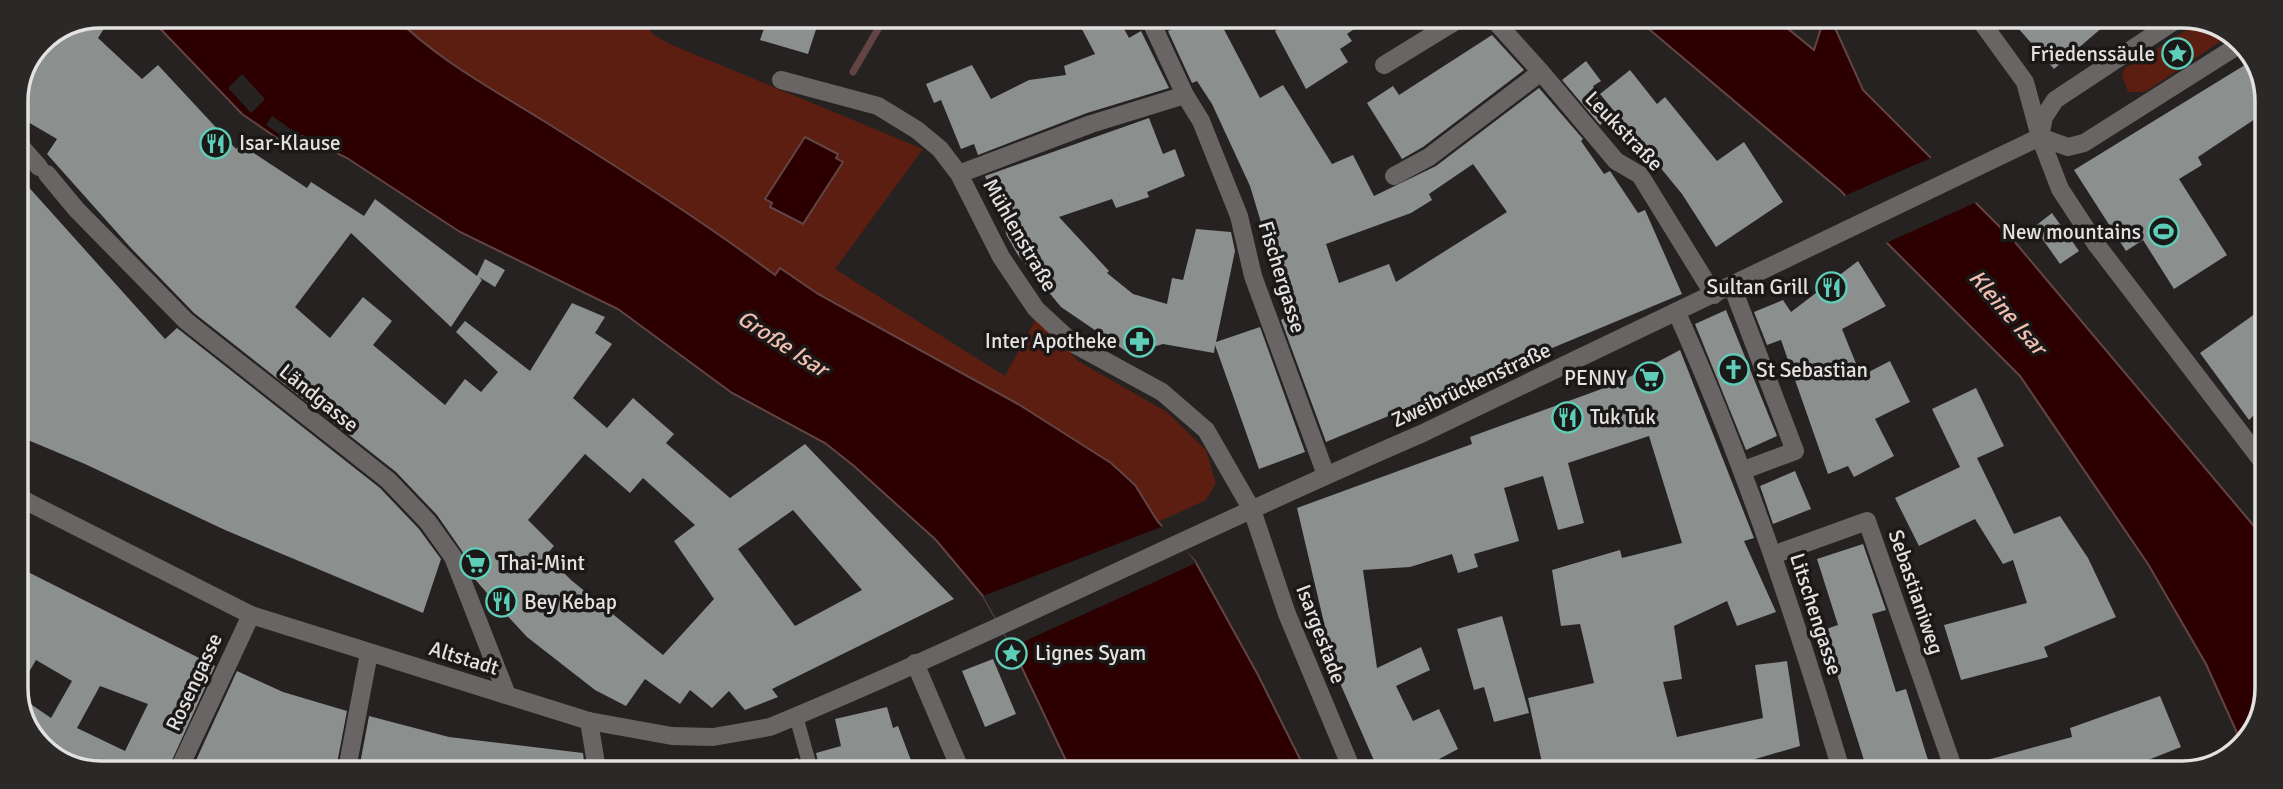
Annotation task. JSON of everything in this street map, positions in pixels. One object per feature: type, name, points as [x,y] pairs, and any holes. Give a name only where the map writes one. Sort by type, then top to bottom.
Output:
[{"type":"street","name":"Fischergasse","points":[[1154,28],[1185,95],[1201,121],[1239,216],[1253,276],[1326,475]]},
{"type":"street","points":[[1384,65],[1444,28]]},
{"type":"street","name":"Leukstraße","points":[[1501,28],[1616,161],[1640,175],[1714,295]]},
{"type":"street","points":[[1986,28],[2025,82],[2040,137],[2060,189],[2096,244],[2255,453]]},
{"type":"street","points":[[2040,137],[2044,117],[2055,100],[2164,28]]},
{"type":"street","points":[[2040,137],[2051,144],[2068,147],[2084,143],[2233,48]]},
{"type":"street","points":[[1394,176],[1429,157],[1541,72]]},
{"type":"street","name":"Mühlenstraße","points":[[781,80],[878,106],[917,130],[940,149],[959,174],[1001,257],[1036,309],[1073,344],[1162,393],[1206,430],[1252,510]]},
{"type":"street","points":[[959,174],[1080,128],[1185,95]]},
{"type":"street","name":"Zweibrückenstraße","points":[[915,663],[1183,543],[1326,475],[1434,429],[2040,137]]},
{"type":"street","name":"Ländgasse","points":[[28,154],[76,209],[186,321],[388,481],[422,514],[453,557],[507,695]]},
{"type":"street","points":[[1732,286],[1795,451],[1744,470]]},
{"type":"street","name":"Litschengasse","points":[[1677,313],[1744,470],[1839,761]]},
{"type":"street","name":"Altstadt","points":[[28,502],[251,615],[589,721],[661,734],[713,737],[770,727],[915,663]]},
{"type":"street","name":"Isargestade","points":[[1252,510],[1287,614],[1348,761]]},
{"type":"street","name":"Sebastianiweg","points":[[1773,555],[1867,520],[1951,761]]},
{"type":"street","name":"Rosengasse","points":[[183,761],[251,615]]},
{"type":"street","points":[[349,761],[369,653]]},
{"type":"street","points":[[915,663],[957,761]]},
{"type":"street","points":[[796,716],[808,761]]},
{"type":"street","points":[[589,721],[596,761]]},
{"type":"shaded area","points":[[407,28],[648,28],[654,35],[672,45],[923,149],[835,269],[1005,376],[1038,315],[1078,361],[1167,412],[1206,450],[1216,483],[1206,500],[1158,522],[1135,485],[1111,463],[1018,404],[818,294],[780,269],[775,275],[663,197],[448,61]]},
{"type":"shaded area","points":[[2189,29],[2205,32],[2222,40],[2145,92],[2128,92],[2122,75],[2125,68]]},
{"type":"water","name":"Große Isar","points":[[160,28],[407,28],[448,61],[662,197],[775,275],[780,268],[818,294],[1018,404],[1111,463],[1135,485],[1158,522],[1195,561],[1258,675],[1301,761],[1066,761],[1012,647],[983,596],[936,540],[825,443],[732,393],[618,309],[460,232],[347,158],[302,136],[293,149],[242,114]]},
{"type":"water","name":"Kleine Isar","points":[[1648,28],[1787,28],[1814,50],[1821,28],[1835,28],[1863,90],[2014,241],[2255,527],[2254,702],[2238,735],[2206,664],[2148,564],[2020,376],[1889,245],[1841,191]]},
{"type":"water","points":[[805,137],[838,154],[836,158],[843,162],[803,224],[770,207],[772,203],[765,199]]},
{"type":"pier","points":[[242,74],[265,99],[251,113],[228,88]]},
{"type":"pier","points":[[272,116],[298,134],[292,143],[266,125]]},
{"type":"pier","points":[[1935,156],[1979,201],[1884,244],[1842,197]]},
{"type":"pier","points":[[1166,525],[1196,563],[1012,647],[983,596]]},
{"type":"building","points":[[104,28],[98,38],[142,79],[158,65],[236,149],[240,144],[307,188],[311,182],[364,216],[375,199],[477,276],[485,259],[505,270],[495,287],[479,277],[482,280],[451,327],[351,233],[295,307],[330,338],[363,297],[392,321],[373,345],[445,405],[465,379],[481,392],[498,372],[456,332],[465,321],[530,371],[572,303],[605,317],[595,333],[612,344],[573,398],[607,428],[633,398],[674,434],[666,443],[730,498],[805,444],[954,599],[772,689],[778,697],[745,710],[729,691],[712,708],[690,690],[680,704],[645,679],[626,706],[595,690],[527,637],[473,577],[462,551],[437,515],[396,472],[194,313],[130,247],[47,154],[57,139],[28,122],[29,87],[34,73],[49,49],[61,40],[87,29]],"holes":[[[585,454],[630,493],[643,478],[695,525],[674,541],[714,599],[663,655],[571,580],[546,555],[554,546],[528,520]],[[793,510],[862,590],[795,626],[738,549]]]},
{"type":"building","points":[[764,28],[816,28],[808,54],[760,40]]},
{"type":"building","points":[[1081,28],[1124,28],[1129,38],[1141,31],[1169,88],[1087,113],[978,155],[974,144],[961,149],[941,100],[934,103],[926,84],[972,65],[991,99],[1029,80],[1066,75],[1064,66],[1095,54]]},
{"type":"building","points":[[1174,28],[1223,28],[1260,98],[1283,85],[1332,164],[1353,155],[1374,196],[1436,166],[1539,88],[1583,139],[1581,141],[1604,174],[1610,171],[1638,213],[1645,210],[1682,294],[1326,442],[1281,320],[1289,315],[1250,186],[1212,104],[1197,81],[1192,83],[1168,31]],"holes":[[[1473,164],[1507,212],[1396,282],[1389,264],[1339,283],[1326,244],[1411,213],[1432,200],[1429,194]]]},
{"type":"building","points":[[1280,28],[1356,28],[1347,34],[1352,41],[1340,49],[1348,62],[1306,89],[1275,31]]},
{"type":"building","points":[[2018,28],[2102,28],[2054,69]]},
{"type":"building","points":[[1492,35],[1524,70],[1423,147],[1402,159],[1367,103],[1393,86],[1399,95]]},
{"type":"building","points":[[1586,61],[1601,81],[1593,86],[1607,120],[1600,125],[1562,80]]},
{"type":"building","points":[[2245,65],[2254,87],[2255,119],[2198,157],[2202,165],[2179,179],[2227,255],[2174,289],[2143,240],[2126,251],[2074,170]]},
{"type":"building","points":[[1630,70],[1657,104],[1665,97],[1717,161],[1744,142],[1783,202],[1716,247],[1682,194],[1600,94]]},
{"type":"building","points":[[1149,118],[1163,154],[1175,149],[1185,176],[1147,192],[1149,197],[1116,208],[1112,199],[1059,217],[1109,271],[1107,273],[1133,294],[1167,304],[1172,278],[1183,280],[1196,229],[1231,232],[1235,251],[1216,342],[1260,327],[1305,452],[1259,469],[1215,345],[1214,353],[1163,344],[1130,354],[1061,307],[1018,255],[1007,236],[985,176]]},
{"type":"building","points":[[28,186],[165,339],[177,328],[380,488],[419,529],[441,559],[423,613],[225,530],[28,440]]},
{"type":"building","points":[[2052,213],[2079,251],[2060,264],[2034,227]]},
{"type":"building","points":[[1858,261],[1886,306],[1842,329],[1861,376],[1890,361],[1910,402],[1875,419],[1894,456],[1854,477],[1848,466],[1828,474],[1781,340],[1767,345],[1754,312],[1783,300],[1791,312]]},
{"type":"building","name":"St Sebastian","points":[[1726,310],[1777,436],[1746,450],[1695,324]]},
{"type":"building","points":[[2255,314],[2255,416],[2249,420],[2200,353]]},
{"type":"building","points":[[1680,350],[1754,538],[1744,541],[1776,612],[1737,626],[1727,601],[1674,626],[1682,679],[1663,682],[1677,737],[1763,718],[1755,665],[1787,661],[1800,746],[1749,761],[1542,761],[1528,698],[1594,683],[1580,624],[1561,626],[1552,570],[1620,550],[1622,558],[1682,543],[1649,436],[1568,463],[1584,523],[1558,530],[1543,476],[1504,488],[1519,541],[1474,554],[1478,567],[1458,573],[1452,554],[1410,567],[1363,570],[1377,668],[1421,647],[1430,670],[1396,686],[1413,721],[1439,709],[1458,749],[1436,761],[1374,761],[1336,674],[1297,508],[1472,444],[1470,437],[1618,383]]},
{"type":"building","points":[[1976,388],[2004,446],[1977,458],[2014,534],[2060,516],[2088,558],[2116,617],[2044,647],[2048,657],[1961,680],[1944,625],[2027,603],[2013,560],[2003,564],[1975,519],[1919,546],[1895,498],[1960,467],[1932,409]]},
{"type":"building","points":[[1795,471],[1811,509],[1773,524],[1760,486]]},
{"type":"building","points":[[1863,544],[1886,610],[1872,614],[1896,692],[1906,689],[1928,761],[1864,761],[1823,630],[1838,625],[1817,559]]},
{"type":"building","points":[[28,572],[215,666],[172,761],[101,761],[78,757],[61,749],[43,732],[29,703],[51,718],[72,681],[36,660],[28,674]],"holes":[[[100,686],[148,704],[125,751],[77,728]]]},
{"type":"building","points":[[1502,616],[1529,713],[1494,722],[1484,687],[1474,690],[1457,629]]},
{"type":"building","points":[[993,659],[1016,714],[985,727],[962,671]]},
{"type":"building","points":[[237,671],[283,692],[347,711],[338,761],[196,761]]},
{"type":"building","points":[[2160,696],[2181,747],[2145,761],[1983,761],[2072,737],[2070,728]]},
{"type":"building","points":[[887,707],[893,728],[898,726],[911,761],[818,761],[816,753],[841,746],[835,719]]},
{"type":"building","points":[[369,716],[449,737],[583,753],[584,761],[361,761]]},
{"type":"waterway","points":[[853,72],[879,28]]},
{"type":"place","name":"Friedenssäule","points":[[2178,54]]},
{"type":"place","name":"Isar-Klause","points":[[216,143]]},
{"type":"place","name":"New mountains","points":[[2164,232]]},
{"type":"place","name":"Sultan Grill","points":[[1832,287]]},
{"type":"place","name":"Inter Apotheke","points":[[1140,341]]},
{"type":"place","name":"St Sebastian","points":[[1733,370]]},
{"type":"place","name":"PENNY","points":[[1650,378]]},
{"type":"place","name":"Tuk Tuk","points":[[1567,417]]},
{"type":"place","name":"Thai-Mint","points":[[475,563]]},
{"type":"place","name":"Bey Kebap","points":[[501,602]]},
{"type":"place","name":"Lignes Syam","points":[[1012,653]]}]
